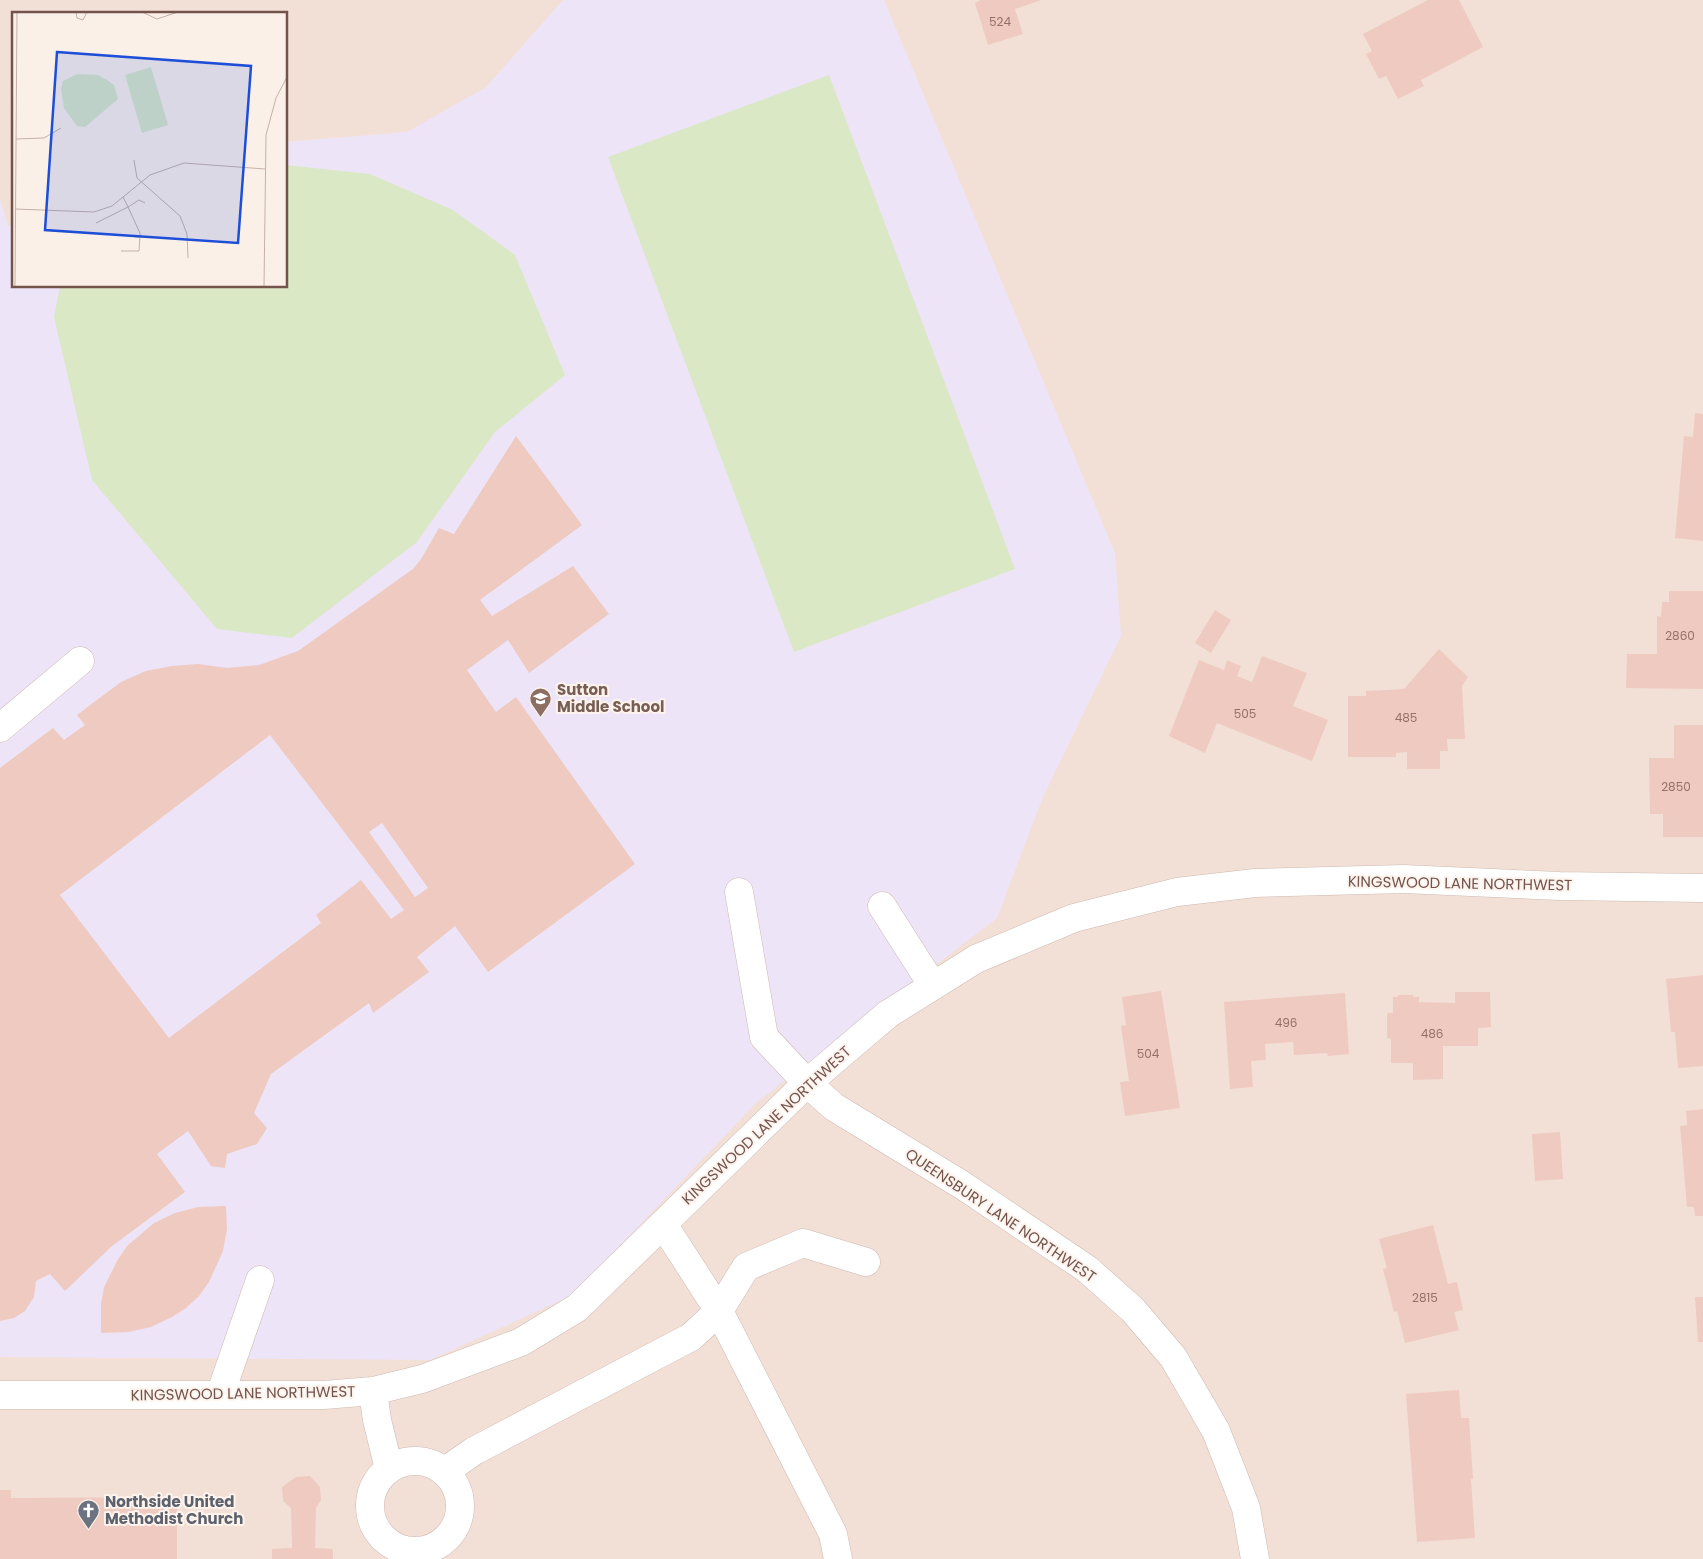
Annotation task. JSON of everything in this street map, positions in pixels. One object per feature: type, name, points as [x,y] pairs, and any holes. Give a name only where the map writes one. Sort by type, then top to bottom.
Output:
[{"type":"street","points":[[0,728],[80,661]]},
{"type":"street","name":"KINGSWOOD LANE NORTHWEST","points":[[0,1395],[324,1395],[374,1391],[422,1379],[521,1342],[577,1308],[807,1083],[888,1014],[976,959],[1074,918],[1176,892],[1255,883],[1404,879],[1559,886],[1703,888]]},
{"type":"street","name":"QUEENSBURY LANE NORTHWEST","points":[[739,892],[764,1037],[807,1083],[834,1107],[962,1185],[1087,1270],[1133,1310],[1173,1357],[1216,1431],[1246,1508],[1255,1559]]},
{"type":"street","points":[[882,906],[933,986]]},
{"type":"street","points":[[663,1224],[719,1311],[833,1534],[838,1559]]},
{"type":"street","points":[[444,1472],[474,1451],[691,1337],[719,1311],[746,1267],[803,1243],[866,1262]]},
{"type":"street","points":[[220,1395],[260,1280]]},
{"type":"street","points":[[374,1391],[377,1420],[389,1469]]},
{"type":"street","points":[[417,1461],[431,1464],[444,1472],[453,1483],[459,1497],[460,1511],[456,1525],[448,1537],[436,1546],[422,1551],[407,1551],[392,1546],[380,1536],[372,1523],[369,1508],[371,1493],[378,1479],[389,1469],[403,1463],[417,1461]]},
{"type":"shaded area","points":[[0,0],[1703,0],[1703,1559],[0,1559]]},
{"type":"shaded area","name":"Sutton Middle School","points":[[563,0],[884,0],[1115,553],[1121,636],[1043,797],[997,918],[757,1102],[573,1295],[430,1360],[0,1357],[0,199],[8,225],[12,225],[12,288],[288,288],[288,142],[407,132],[486,87]]},
{"type":"green space","points":[[829,75],[1015,569],[794,652],[608,157]]},
{"type":"green space","points":[[288,165],[370,174],[453,210],[515,255],[565,375],[495,432],[417,542],[292,638],[217,629],[92,480],[54,317],[60,288],[288,288]]},
{"type":"building","points":[[981,0],[1041,0],[1015,9],[1023,34],[988,45],[975,3]]},
{"type":"building","points":[[1428,0],[1459,0],[1483,47],[1421,80],[1424,86],[1398,99],[1386,76],[1379,79],[1366,54],[1372,51],[1363,34]]},
{"type":"building","points":[[1695,413],[1703,414],[1703,541],[1675,538],[1684,436],[1693,437]]},
{"type":"building","points":[[516,436],[582,525],[480,600],[492,616],[573,566],[609,614],[529,673],[508,640],[467,670],[496,712],[516,697],[635,864],[488,972],[455,926],[417,957],[429,972],[373,1013],[369,1003],[271,1074],[254,1113],[267,1128],[257,1144],[227,1154],[225,1168],[211,1166],[188,1131],[157,1154],[185,1192],[112,1246],[65,1291],[50,1274],[36,1281],[34,1297],[25,1311],[14,1318],[0,1321],[0,768],[53,728],[64,740],[85,725],[77,715],[121,682],[146,671],[198,664],[227,668],[259,665],[298,651],[413,569],[439,528],[454,534]],"holes":[[[270,735],[404,910],[391,919],[361,880],[316,915],[321,923],[169,1038],[60,895]],[[382,823],[428,888],[415,897],[369,832]]]},
{"type":"building","points":[[1669,591],[1703,591],[1703,689],[1626,688],[1627,654],[1657,654],[1657,616],[1661,617],[1662,602],[1669,602]]},
{"type":"building","points":[[1215,610],[1231,620],[1211,653],[1195,643]]},
{"type":"building","points":[[1439,649],[1468,677],[1462,686],[1465,739],[1447,739],[1448,751],[1440,751],[1440,769],[1407,769],[1407,752],[1396,753],[1396,757],[1348,757],[1348,696],[1366,696],[1366,691],[1404,689]]},
{"type":"building","points":[[1262,656],[1307,673],[1293,706],[1328,720],[1312,761],[1217,723],[1205,753],[1169,736],[1199,660],[1224,670],[1227,660],[1241,666],[1237,676],[1252,682]]},
{"type":"building","points":[[1674,725],[1703,725],[1703,837],[1663,837],[1663,814],[1650,814],[1649,758],[1674,758]]},
{"type":"building","points":[[1703,975],[1703,1066],[1678,1068],[1675,1032],[1671,1032],[1666,979]]},
{"type":"building","points":[[1161,991],[1180,1108],[1125,1116],[1120,1082],[1129,1081],[1121,1026],[1126,1025],[1122,997]]},
{"type":"building","points":[[1455,992],[1490,992],[1491,1027],[1478,1028],[1478,1046],[1443,1046],[1443,1079],[1413,1080],[1413,1063],[1391,1063],[1391,1039],[1387,1038],[1387,1013],[1393,1013],[1393,997],[1413,995],[1413,997],[1419,997],[1419,1002],[1455,1003]]},
{"type":"building","points":[[1345,993],[1349,1054],[1328,1056],[1327,1053],[1294,1055],[1293,1042],[1265,1044],[1266,1060],[1251,1061],[1253,1087],[1230,1089],[1224,1002]]},
{"type":"building","points":[[1703,1109],[1703,1216],[1695,1216],[1694,1207],[1687,1207],[1680,1126],[1687,1125],[1686,1111]]},
{"type":"building","points":[[1560,1132],[1563,1179],[1535,1181],[1532,1134]]},
{"type":"building","points":[[226,1206],[227,1229],[223,1251],[209,1282],[199,1296],[186,1308],[151,1327],[128,1332],[101,1333],[101,1304],[104,1287],[127,1246],[154,1223],[175,1213],[198,1207]]},
{"type":"building","points":[[1433,1225],[1448,1284],[1457,1282],[1463,1310],[1454,1312],[1459,1330],[1405,1343],[1397,1311],[1394,1312],[1383,1269],[1387,1268],[1379,1239]]},
{"type":"building","points":[[1695,1297],[1703,1297],[1703,1342],[1698,1342]]},
{"type":"building","points":[[1459,1390],[1461,1418],[1469,1418],[1475,1538],[1417,1542],[1406,1394]]},
{"type":"building","points":[[310,1476],[320,1487],[321,1500],[316,1508],[315,1548],[333,1549],[333,1559],[272,1559],[272,1549],[292,1548],[291,1508],[283,1501],[282,1487],[296,1477]]},
{"type":"building","name":"Northside United Methodist Church","points":[[0,1490],[11,1490],[11,1498],[177,1497],[177,1559],[0,1559]]},
{"type":"place","name":"Sutton Middle School","points":[[541,717]]},
{"type":"place","name":"Northside United Methodist Church","points":[[89,1529]]}]
